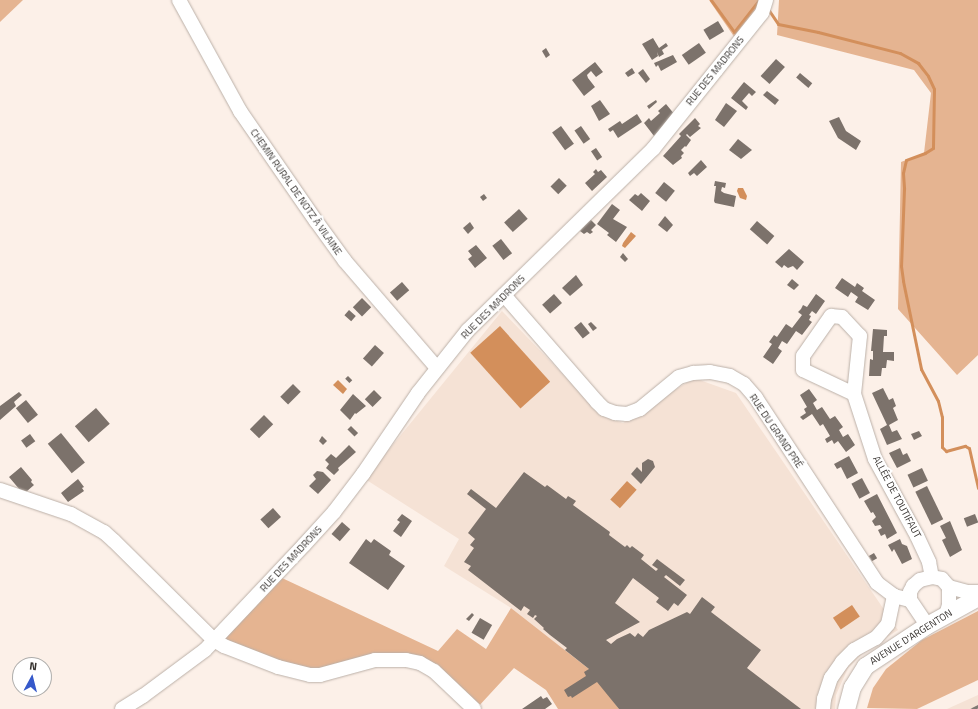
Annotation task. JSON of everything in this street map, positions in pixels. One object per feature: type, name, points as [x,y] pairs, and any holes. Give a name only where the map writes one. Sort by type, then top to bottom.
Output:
[{"type":"main road","name":"AVENUE D'ARGENTON","points":[[846,709],[852,688],[864,666],[927,625],[978,597]]},
{"type":"street","name":"CHEMIN RURAL DE NOTZ À VILAINE","points":[[179,0],[240,111],[316,221],[350,267],[438,368]]},
{"type":"street","name":"RUE DES MADRONS","points":[[122,709],[205,650],[334,512],[438,368],[468,330],[653,149],[764,6]]},
{"type":"street","name":"RUE DU GRAND PRÉ","points":[[504,295],[604,409],[615,413],[627,414],[640,409],[679,377],[693,372],[710,372],[730,376],[744,384],[756,398],[877,583],[894,596],[910,600]]},
{"type":"street","name":"ALLÉE DE TOUTIFAUT","points":[[854,394],[803,370],[803,356],[831,316],[842,317],[860,336],[854,394],[876,459],[917,536],[929,562],[932,577]]},
{"type":"street","points":[[0,490],[71,514],[104,532],[119,545],[214,640],[237,652],[278,667],[310,675],[320,675],[386,659],[414,662],[434,671],[474,709]]},
{"type":"street","points":[[927,625],[910,600],[910,592],[913,586],[920,580],[932,577],[942,579],[949,587],[968,592],[978,592]]},
{"type":"street","points":[[946,615],[949,605],[949,587]]},
{"type":"street","points":[[823,709],[824,699],[831,678],[842,662],[854,650],[876,638],[888,624],[894,596]]},
{"type":"shaded area","points":[[0,0],[23,0],[0,22]]},
{"type":"shaded area","points":[[709,0],[762,0],[760,7],[735,38]]},
{"type":"shaded area","points":[[779,0],[978,0],[978,355],[957,375],[898,309],[901,162],[924,153],[931,93],[914,70],[777,35]]},
{"type":"shaded area","points":[[738,188],[743,188],[747,196],[746,200],[740,198],[737,191]]},
{"type":"shaded area","points":[[631,232],[636,236],[625,248],[622,246],[623,243]]},
{"type":"shaded area","points":[[502,311],[603,416],[623,423],[694,378],[736,393],[898,630],[864,652],[848,668],[836,695],[835,709],[619,709],[589,669],[511,608],[444,566],[459,539],[365,479]]},
{"type":"shaded area","points":[[500,326],[550,382],[520,409],[470,353]]},
{"type":"shaded area","points":[[338,380],[347,389],[343,394],[333,385]]},
{"type":"shaded area","points":[[627,481],[637,490],[620,508],[610,500]]},
{"type":"shaded area","points":[[282,578],[438,651],[457,629],[486,649],[511,608],[589,669],[619,709],[558,709],[546,690],[514,668],[477,708],[422,661],[307,672],[227,643],[224,638]]},
{"type":"shaded area","points":[[852,605],[860,617],[841,629],[833,618]]},
{"type":"shaded area","points":[[978,611],[978,680],[917,709],[867,708],[873,688],[886,669],[922,640]]},
{"type":"shaded area","points":[[978,695],[978,709],[947,709]]},
{"type":"building","points":[[718,21],[724,31],[710,40],[703,30]]},
{"type":"building","points":[[653,38],[659,48],[666,43],[668,46],[662,50],[664,54],[659,57],[657,52],[658,56],[652,60],[642,44]]},
{"type":"building","points":[[699,43],[706,53],[689,65],[682,55]]},
{"type":"building","points":[[546,48],[550,55],[546,58],[542,51]]},
{"type":"building","points":[[673,55],[677,62],[661,71],[658,65],[656,67],[654,63]]},
{"type":"building","points":[[776,59],[785,67],[770,84],[761,76]]},
{"type":"building","points":[[595,62],[603,72],[596,77],[591,71],[587,75],[595,87],[584,96],[572,80]]},
{"type":"building","points":[[632,68],[635,73],[628,77],[625,73]]},
{"type":"building","points":[[643,69],[650,79],[646,83],[638,73]]},
{"type":"building","points":[[800,73],[812,83],[808,88],[796,78]]},
{"type":"building","points":[[744,82],[756,92],[752,96],[749,93],[742,101],[748,107],[746,110],[731,98]]},
{"type":"building","points":[[767,91],[779,100],[775,105],[763,95]]},
{"type":"building","points":[[600,100],[610,114],[599,121],[591,106]]},
{"type":"building","points":[[656,100],[657,102],[649,109],[647,106]]},
{"type":"building","points":[[726,103],[737,111],[724,127],[715,120]]},
{"type":"building","points":[[666,104],[675,115],[654,136],[644,123],[649,118],[651,121],[660,113],[658,111]]},
{"type":"building","points":[[637,114],[642,122],[618,138],[613,130],[610,132],[608,129],[620,121],[622,124]]},
{"type":"building","points":[[839,117],[846,131],[861,141],[856,150],[838,138],[829,121]]},
{"type":"building","points":[[695,118],[700,124],[698,126],[701,128],[690,137],[687,134],[686,135],[691,140],[686,147],[685,146],[681,150],[684,153],[681,156],[682,158],[673,165],[663,156],[681,136],[679,134]]},
{"type":"building","points":[[561,126],[574,144],[565,150],[552,132]]},
{"type":"building","points":[[581,126],[590,139],[584,144],[574,131]]},
{"type":"building","points":[[738,139],[752,150],[741,159],[729,150]]},
{"type":"building","points":[[596,148],[602,157],[597,160],[591,151]]},
{"type":"building","points":[[701,160],[707,167],[697,176],[694,173],[690,176],[688,173]]},
{"type":"building","points":[[596,169],[598,172],[601,170],[607,177],[592,191],[585,183],[595,174],[593,172]]},
{"type":"building","points":[[559,178],[567,186],[558,194],[551,186]]},
{"type":"building","points":[[715,181],[726,183],[725,188],[722,187],[721,191],[736,196],[734,207],[715,203]]},
{"type":"building","points":[[664,182],[675,191],[666,202],[655,193]]},
{"type":"building","points":[[641,193],[650,201],[642,211],[629,200],[635,194],[638,196]]},
{"type":"building","points":[[484,194],[487,198],[483,201],[480,197]]},
{"type":"building","points":[[612,204],[620,210],[613,219],[627,227],[616,242],[607,235],[609,233],[597,224]]},
{"type":"building","points":[[519,209],[528,219],[513,232],[504,222]]},
{"type":"building","points":[[665,216],[673,225],[667,232],[658,225]]},
{"type":"building","points":[[590,219],[596,225],[591,230],[593,232],[590,234],[587,232],[584,234],[580,231]]},
{"type":"building","points":[[757,221],[774,236],[767,244],[750,229]]},
{"type":"building","points":[[470,222],[474,228],[468,234],[463,228]]},
{"type":"building","points":[[501,239],[512,253],[503,260],[492,246]]},
{"type":"building","points":[[476,245],[487,258],[475,268],[468,259],[472,256],[468,251]]},
{"type":"building","points":[[789,249],[804,262],[797,270],[793,266],[788,268],[784,265],[782,268],[775,262]]},
{"type":"building","points":[[623,253],[628,259],[625,262],[620,257]]},
{"type":"building","points":[[576,275],[583,285],[570,296],[562,288]]},
{"type":"building","points":[[842,278],[855,287],[857,283],[864,288],[862,291],[875,300],[868,310],[855,302],[858,297],[851,292],[848,297],[835,288]]},
{"type":"building","points":[[792,279],[799,285],[794,290],[787,285]]},
{"type":"building","points":[[402,282],[409,290],[397,301],[390,292]]},
{"type":"building","points":[[554,294],[562,303],[550,314],[542,305]]},
{"type":"building","points":[[816,294],[825,301],[816,314],[812,311],[809,315],[811,316],[809,320],[812,322],[802,335],[796,331],[787,344],[782,341],[778,348],[782,351],[773,364],[763,357],[772,344],[769,342],[774,335],[777,337],[786,324],[792,328],[802,315],[798,312],[803,305],[807,307]]},
{"type":"building","points":[[362,298],[371,307],[362,316],[353,307]]},
{"type":"building","points":[[349,310],[356,316],[351,321],[344,315]]},
{"type":"building","points":[[581,322],[590,333],[583,339],[574,328]]},
{"type":"building","points":[[591,322],[597,328],[593,331],[588,324]]},
{"type":"building","points":[[873,329],[887,330],[887,336],[884,336],[883,352],[894,352],[894,361],[887,360],[886,368],[882,368],[881,376],[869,376],[870,359],[873,360],[873,351],[871,351]]},
{"type":"building","points":[[375,345],[384,353],[372,366],[363,358]]},
{"type":"building","points":[[348,376],[352,380],[349,383],[345,379]]},
{"type":"building","points":[[293,384],[301,392],[288,405],[280,397]]},
{"type":"building","points":[[883,388],[889,400],[893,398],[896,406],[893,408],[898,420],[889,425],[892,432],[897,430],[902,439],[887,445],[880,429],[887,425],[872,393]]},
{"type":"building","points":[[809,389],[817,400],[813,403],[817,410],[822,407],[830,419],[835,416],[843,427],[839,430],[843,437],[848,434],[855,445],[846,452],[838,441],[834,444],[832,440],[827,443],[825,439],[830,436],[823,424],[820,426],[812,414],[803,420],[800,417],[806,413],[804,409],[807,407],[800,395]]},
{"type":"building","points":[[374,390],[382,398],[373,407],[365,399]]},
{"type":"building","points":[[19,392],[22,395],[14,402],[16,406],[0,420],[0,406]]},
{"type":"building","points":[[353,394],[366,406],[356,414],[355,413],[350,420],[340,410]]},
{"type":"building","points":[[26,400],[38,415],[28,423],[16,408]]},
{"type":"building","points":[[96,408],[110,424],[89,442],[75,426]]},
{"type":"building","points":[[264,415],[273,424],[259,438],[250,429]]},
{"type":"building","points":[[351,426],[358,433],[355,437],[347,430]]},
{"type":"building","points":[[919,431],[922,436],[914,440],[911,434]]},
{"type":"building","points":[[61,433],[85,463],[72,473],[48,444]]},
{"type":"building","points":[[30,434],[35,441],[26,448],[21,440]]},
{"type":"building","points":[[322,436],[327,441],[323,445],[319,441]]},
{"type":"building","points":[[349,445],[356,452],[338,468],[339,470],[334,475],[326,468],[329,464],[325,460],[331,454],[336,458]]},
{"type":"building","points":[[900,448],[903,455],[907,453],[911,461],[897,468],[889,453]]},
{"type":"building","points":[[849,456],[858,473],[847,479],[841,467],[837,469],[834,464]]},
{"type":"building","points":[[648,459],[653,461],[655,467],[641,484],[631,474],[637,467],[642,472],[642,463]]},
{"type":"building","points":[[21,467],[32,480],[31,482],[34,485],[26,492],[20,490],[9,477]]},
{"type":"building","points":[[922,468],[928,481],[913,487],[907,475]]},
{"type":"building","points":[[317,471],[323,472],[331,480],[318,494],[309,486],[316,479],[313,475]]},
{"type":"building","points":[[524,472],[545,487],[547,485],[566,499],[568,496],[576,501],[573,505],[610,532],[609,535],[625,547],[627,545],[630,548],[632,546],[644,555],[641,559],[656,571],[658,569],[652,565],[657,559],[685,580],[680,586],[666,575],[664,577],[687,595],[678,606],[674,603],[668,611],[656,602],[659,598],[633,578],[615,603],[640,622],[606,640],[611,644],[617,639],[630,633],[635,637],[638,633],[643,637],[649,630],[687,612],[690,614],[702,597],[715,607],[711,612],[761,650],[747,668],[801,709],[619,709],[597,682],[572,698],[571,696],[568,697],[564,690],[586,676],[584,672],[589,669],[565,650],[567,648],[543,629],[544,628],[534,619],[537,616],[535,615],[533,618],[527,614],[530,610],[524,606],[521,611],[468,570],[471,566],[464,562],[474,548],[470,545],[475,539],[468,533],[486,509],[467,494],[471,489],[496,508]]},
{"type":"building","points":[[862,478],[870,493],[859,499],[851,484]]},
{"type":"building","points":[[78,479],[84,487],[82,488],[84,491],[68,502],[61,493]]},
{"type":"building","points":[[927,486],[943,519],[932,525],[915,492]]},
{"type":"building","points":[[877,494],[897,533],[887,539],[885,534],[881,536],[878,530],[882,528],[880,525],[875,526],[872,521],[876,517],[873,512],[871,513],[864,501]]},
{"type":"building","points":[[273,508],[281,517],[268,528],[260,519]]},
{"type":"building","points":[[402,514],[412,521],[401,537],[393,531],[400,522],[397,520]]},
{"type":"building","points":[[975,514],[978,522],[967,527],[964,518]]},
{"type":"building","points":[[950,521],[962,550],[950,557],[942,540],[946,538],[940,526]]},
{"type":"building","points":[[342,522],[350,529],[340,541],[332,534]]},
{"type":"building","points":[[366,539],[371,543],[374,539],[391,551],[389,555],[405,566],[388,590],[349,563]]},
{"type":"building","points":[[900,539],[902,544],[907,546],[912,559],[902,564],[894,549],[892,552],[888,545]]},
{"type":"building","points":[[874,553],[877,558],[872,561],[869,556]]},
{"type":"building","points":[[472,613],[474,615],[469,621],[466,619]]},
{"type":"building","points":[[480,618],[492,625],[484,640],[472,633]]},
{"type":"building","points":[[541,696],[543,699],[547,697],[552,704],[545,709],[522,709]]},
{"type":"waterway","points":[[711,0],[734,32],[759,0]]},
{"type":"waterway","points":[[768,9],[778,24],[818,32],[900,53],[918,63],[928,76],[934,89],[933,148],[925,153],[906,160],[903,173],[904,189],[901,266],[921,369],[938,401],[942,417],[942,447],[946,451],[965,446],[969,448],[978,488]]},
{"type":"railway","points":[[972,709],[978,706]]}]
